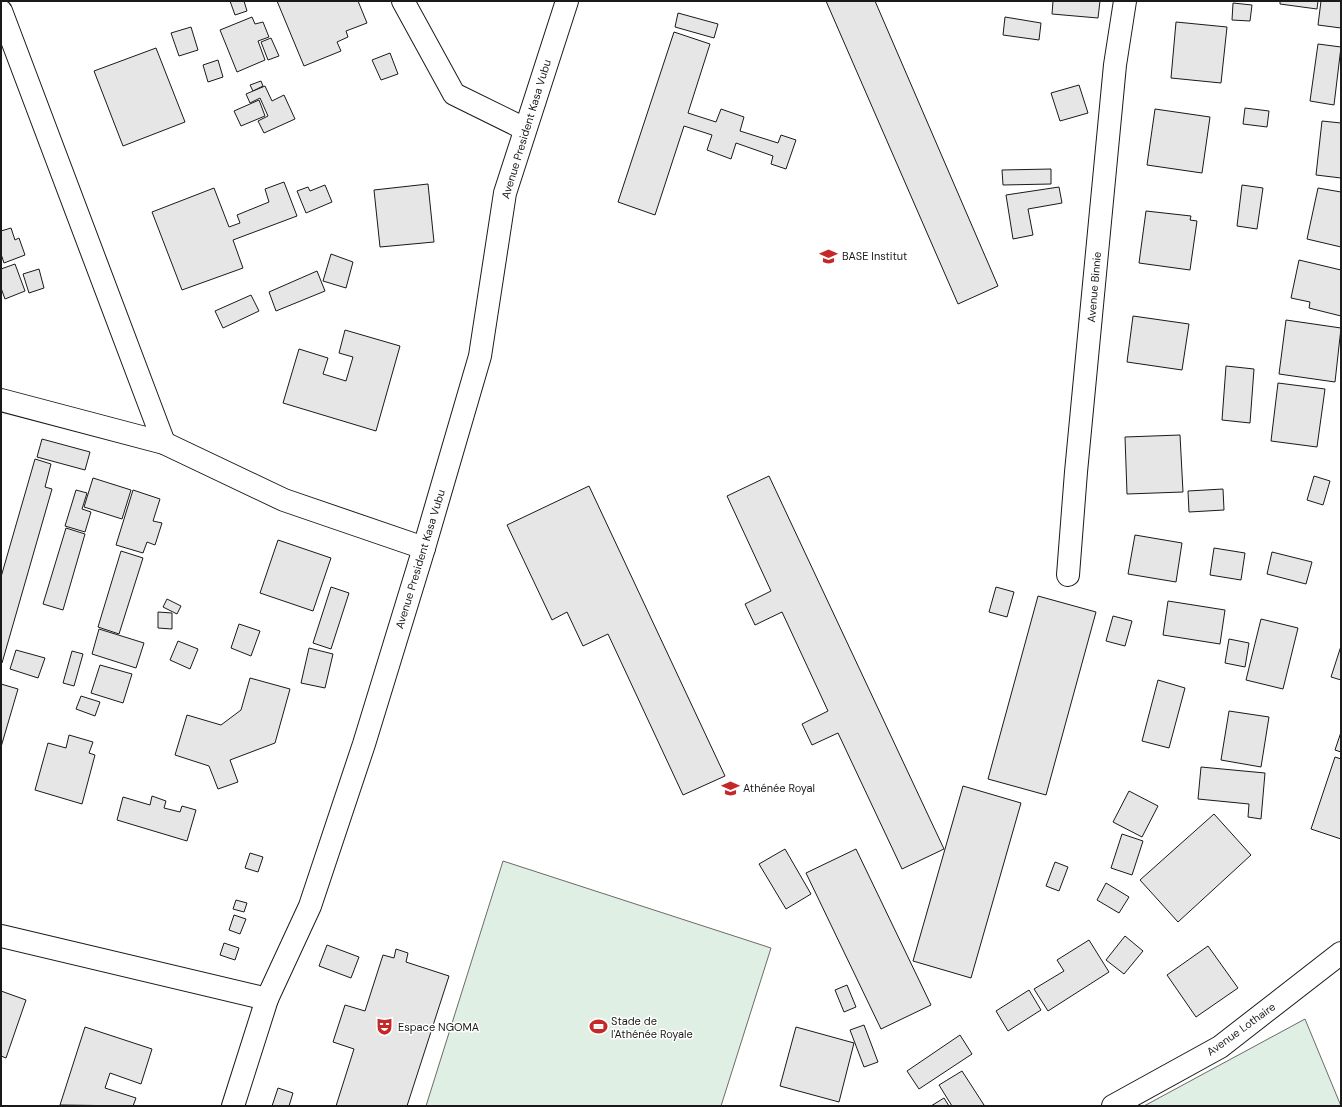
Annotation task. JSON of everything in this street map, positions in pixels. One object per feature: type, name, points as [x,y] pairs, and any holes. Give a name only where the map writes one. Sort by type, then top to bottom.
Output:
[{"type":"street","points":[[403,1],[454,94],[525,129]]},
{"type":"street","name":"Avenue President Kasa Vubu","points":[[233,1106],[267,999],[310,906],[364,744],[424,548],[480,356],[505,193],[566,1]]},
{"type":"street","name":"Avenue Binnie","points":[[1068,575],[1076,464],[1115,65],[1125,1]]},
{"type":"street","points":[[1,11],[164,443]]},
{"type":"street","points":[[1,400],[164,443],[284,500],[424,548]]},
{"type":"street","points":[[1,936],[267,999]]},
{"type":"street","name":"Avenue Lothaire","points":[[1113,1106],[1220,1047],[1341,953]]},
{"type":"green space","name":"Stade de l'Athénée Royale","points":[[503,861],[771,948],[721,1106],[426,1106]]},
{"type":"green space","points":[[1305,1019],[1341,1106],[1144,1106]]},
{"type":"building","points":[[230,1],[244,1],[247,11],[235,15]]},
{"type":"building","points":[[277,1],[358,1],[367,23],[346,31],[348,37],[337,42],[341,51],[304,66]]},
{"type":"building","points":[[826,1],[875,1],[998,286],[958,304]]},
{"type":"building","points":[[1053,1],[1100,1],[1098,18],[1052,14]]},
{"type":"building","points":[[1280,1],[1318,1],[1317,9],[1280,4]]},
{"type":"building","points":[[1321,1],[1341,1],[1341,28],[1318,25]]},
{"type":"building","points":[[1233,3],[1252,5],[1250,21],[1232,20]]},
{"type":"building","points":[[678,13],[718,24],[714,38],[675,27]]},
{"type":"building","points":[[252,17],[255,24],[263,22],[269,37],[258,41],[265,60],[237,72],[220,30]]},
{"type":"building","points":[[1005,17],[1041,23],[1039,40],[1003,35]]},
{"type":"building","points":[[1176,22],[1227,27],[1221,83],[1171,78]]},
{"type":"building","points":[[191,27],[198,50],[179,56],[171,33]]},
{"type":"building","points":[[674,32],[710,44],[688,113],[716,122],[721,109],[744,117],[740,131],[778,143],[781,135],[796,140],[786,169],[771,164],[773,156],[736,143],[731,159],[707,150],[712,135],[684,126],[655,215],[618,202]]},
{"type":"building","points":[[271,38],[279,56],[268,60],[261,42]]},
{"type":"building","points":[[1318,44],[1341,47],[1334,105],[1310,101]]},
{"type":"building","points":[[156,48],[185,122],[123,146],[94,71]]},
{"type":"building","points":[[390,53],[398,74],[381,80],[372,60]]},
{"type":"building","points":[[218,60],[223,77],[208,82],[203,65]]},
{"type":"building","points":[[261,81],[263,86],[253,91],[250,85]]},
{"type":"building","points":[[1079,85],[1088,113],[1060,121],[1051,93]]},
{"type":"building","points":[[265,86],[272,101],[284,95],[295,119],[264,133],[258,121],[268,116],[260,98],[250,103],[246,94]]},
{"type":"building","points":[[259,100],[265,116],[241,126],[234,111]]},
{"type":"building","points":[[1245,108],[1269,111],[1267,127],[1243,124]]},
{"type":"building","points":[[1155,109],[1210,117],[1202,173],[1147,165]]},
{"type":"building","points":[[1322,121],[1341,123],[1341,178],[1316,175]]},
{"type":"building","points":[[1051,169],[1051,184],[1003,185],[1002,170]]},
{"type":"building","points":[[284,182],[297,216],[233,240],[243,268],[182,290],[152,212],[214,188],[229,227],[240,223],[237,215],[269,202],[265,189]]},
{"type":"building","points":[[428,184],[434,242],[380,247],[374,190]]},
{"type":"building","points":[[325,185],[332,202],[306,213],[297,191],[308,187],[310,191]]},
{"type":"building","points":[[1242,185],[1263,188],[1257,229],[1237,226]]},
{"type":"building","points":[[1059,187],[1062,203],[1028,209],[1033,235],[1013,239],[1006,195]]},
{"type":"building","points":[[1318,188],[1341,192],[1341,247],[1307,239]]},
{"type":"building","points":[[1146,211],[1191,216],[1190,220],[1197,221],[1190,270],[1139,263]]},
{"type":"building","points":[[11,228],[15,240],[19,238],[25,255],[4,263],[1,254],[1,231]]},
{"type":"building","points":[[331,254],[353,262],[346,288],[323,281]]},
{"type":"building","points":[[1299,260],[1341,270],[1341,316],[1309,308],[1310,302],[1291,298]]},
{"type":"building","points":[[15,264],[25,291],[5,299],[1,288],[1,269]]},
{"type":"building","points":[[39,269],[44,288],[29,293],[23,274]]},
{"type":"building","points":[[317,271],[325,291],[276,311],[269,292]]},
{"type":"building","points":[[251,295],[259,311],[223,328],[215,311]]},
{"type":"building","points":[[1133,316],[1189,324],[1182,370],[1127,362]]},
{"type":"building","points":[[1286,320],[1341,328],[1335,382],[1279,374]]},
{"type":"building","points":[[345,330],[400,346],[376,431],[283,403],[299,349],[328,358],[323,374],[346,381],[353,357],[339,353]]},
{"type":"building","points":[[1226,366],[1254,369],[1250,423],[1222,420]]},
{"type":"building","points":[[1278,383],[1325,389],[1317,447],[1271,441]]},
{"type":"building","points":[[1180,435],[1183,492],[1127,494],[1125,437]]},
{"type":"building","points":[[42,439],[90,452],[85,470],[37,457]]},
{"type":"building","points":[[35,459],[51,464],[45,487],[52,489],[1,663],[1,577]]},
{"type":"building","points":[[769,476],[944,849],[902,869],[838,733],[812,745],[802,724],[828,711],[782,612],[755,625],[745,604],[771,591],[727,496]]},
{"type":"building","points":[[1314,476],[1330,481],[1323,505],[1307,500]]},
{"type":"building","points":[[93,478],[131,490],[122,519],[84,507]]},
{"type":"building","points":[[589,486],[725,776],[683,795],[608,634],[583,646],[567,612],[552,620],[507,525]]},
{"type":"building","points":[[1223,489],[1224,510],[1189,512],[1188,491]]},
{"type":"building","points":[[76,490],[87,493],[82,509],[91,512],[85,532],[65,526]]},
{"type":"building","points":[[133,490],[160,499],[153,521],[162,523],[155,545],[147,542],[143,553],[116,545]]},
{"type":"building","points":[[66,528],[85,534],[63,610],[43,604]]},
{"type":"building","points":[[1135,535],[1182,543],[1176,582],[1128,574]]},
{"type":"building","points":[[278,540],[331,558],[313,611],[260,593]]},
{"type":"building","points":[[1214,548],[1245,553],[1241,580],[1210,575]]},
{"type":"building","points":[[121,551],[143,558],[119,634],[98,627]]},
{"type":"building","points":[[1272,552],[1312,562],[1306,584],[1267,574]]},
{"type":"building","points":[[331,587],[349,593],[331,649],[313,643]]},
{"type":"building","points":[[996,587],[1014,592],[1007,617],[989,612]]},
{"type":"building","points":[[1038,596],[1096,612],[1046,795],[988,779]]},
{"type":"building","points":[[167,599],[181,606],[177,614],[163,607]]},
{"type":"building","points":[[1168,601],[1225,610],[1220,644],[1163,635]]},
{"type":"building","points":[[158,612],[172,613],[172,629],[158,628]]},
{"type":"building","points":[[1113,616],[1132,621],[1125,646],[1106,641]]},
{"type":"building","points":[[1261,619],[1298,628],[1283,689],[1246,680]]},
{"type":"building","points":[[239,624],[260,631],[251,656],[231,648]]},
{"type":"building","points":[[99,629],[144,643],[136,668],[92,654]]},
{"type":"building","points":[[1229,639],[1249,643],[1245,667],[1225,663]]},
{"type":"building","points":[[178,641],[198,649],[190,669],[170,660]]},
{"type":"building","points":[[1341,646],[1341,680],[1331,677]]},
{"type":"building","points":[[309,648],[333,654],[325,688],[301,683]]},
{"type":"building","points":[[16,650],[45,658],[38,678],[10,669]]},
{"type":"building","points":[[72,651],[83,654],[74,686],[63,683]]},
{"type":"building","points":[[100,665],[132,674],[123,703],[91,693]]},
{"type":"building","points":[[250,678],[290,689],[275,743],[230,760],[238,782],[218,789],[209,766],[175,755],[187,715],[221,725],[241,710]]},
{"type":"building","points":[[1158,680],[1185,688],[1169,748],[1142,741]]},
{"type":"building","points":[[1,684],[18,689],[1,747]]},
{"type":"building","points":[[81,696],[100,702],[95,716],[76,709]]},
{"type":"building","points":[[1229,711],[1269,717],[1261,767],[1221,760]]},
{"type":"building","points":[[1341,732],[1341,752],[1335,750]]},
{"type":"building","points":[[69,735],[93,742],[89,753],[95,755],[82,804],[35,790],[48,743],[66,748]]},
{"type":"building","points":[[1335,757],[1341,759],[1341,839],[1311,829]]},
{"type":"building","points":[[1201,767],[1265,773],[1261,819],[1248,817],[1249,804],[1198,799]]},
{"type":"building","points":[[963,786],[1021,803],[971,978],[913,961]]},
{"type":"building","points":[[1129,791],[1158,806],[1142,837],[1113,822]]},
{"type":"building","points":[[152,796],[166,801],[164,808],[180,812],[182,806],[196,810],[187,841],[117,820],[123,797],[150,805]]},
{"type":"building","points":[[1214,814],[1251,855],[1178,922],[1140,880]]},
{"type":"building","points":[[1122,834],[1143,841],[1132,875],[1111,868]]},
{"type":"building","points":[[785,849],[811,894],[786,909],[759,864]]},
{"type":"building","points":[[856,849],[931,1005],[881,1029],[806,873]]},
{"type":"building","points":[[250,853],[263,857],[258,872],[245,868]]},
{"type":"building","points":[[1055,862],[1068,867],[1059,891],[1046,886]]},
{"type":"building","points":[[1106,883],[1129,897],[1119,913],[1097,900]]},
{"type":"building","points":[[236,900],[247,903],[244,912],[233,909]]},
{"type":"building","points":[[234,915],[246,919],[240,934],[229,930]]},
{"type":"building","points":[[1125,936],[1143,951],[1124,974],[1106,960]]},
{"type":"building","points":[[1089,940],[1109,972],[1048,1011],[1034,989],[1064,971],[1057,960]]},
{"type":"building","points":[[224,943],[239,948],[235,960],[220,955]]},
{"type":"building","points":[[327,945],[359,957],[351,978],[319,966]]},
{"type":"building","points":[[1208,946],[1238,988],[1196,1017],[1167,975]]},
{"type":"building","name":"Espace NGOMA","points":[[396,949],[408,953],[406,962],[449,976],[407,1106],[336,1106],[354,1049],[333,1042],[345,1005],[365,1011],[383,955],[394,958]]},
{"type":"building","points":[[847,985],[856,1007],[844,1012],[835,990]]},
{"type":"building","points":[[1029,990],[1041,1010],[1008,1031],[996,1011]]},
{"type":"building","points":[[1,991],[26,1000],[6,1058],[1,1056]]},
{"type":"building","points":[[864,1025],[878,1062],[864,1067],[850,1030]]},
{"type":"building","points":[[85,1027],[152,1049],[141,1084],[110,1073],[105,1088],[136,1098],[133,1106],[60,1105]]},
{"type":"building","points":[[796,1027],[854,1043],[839,1102],[780,1086]]},
{"type":"building","points":[[960,1035],[972,1054],[919,1089],[907,1071]]},
{"type":"building","points":[[962,1071],[984,1105],[952,1106],[939,1085]]},
{"type":"building","points":[[278,1088],[293,1093],[289,1106],[272,1106]]},
{"type":"building","points":[[944,1098],[949,1106],[931,1106]]},
{"type":"place","name":"BASE Institut","points":[[829,256]]},
{"type":"place","name":"Athénée Royal","points":[[730,788]]},
{"type":"place","name":"Espace NGOMA","points":[[385,1027]]},
{"type":"place","name":"Stade de l'Athénée Royale","points":[[598,1027]]}]
